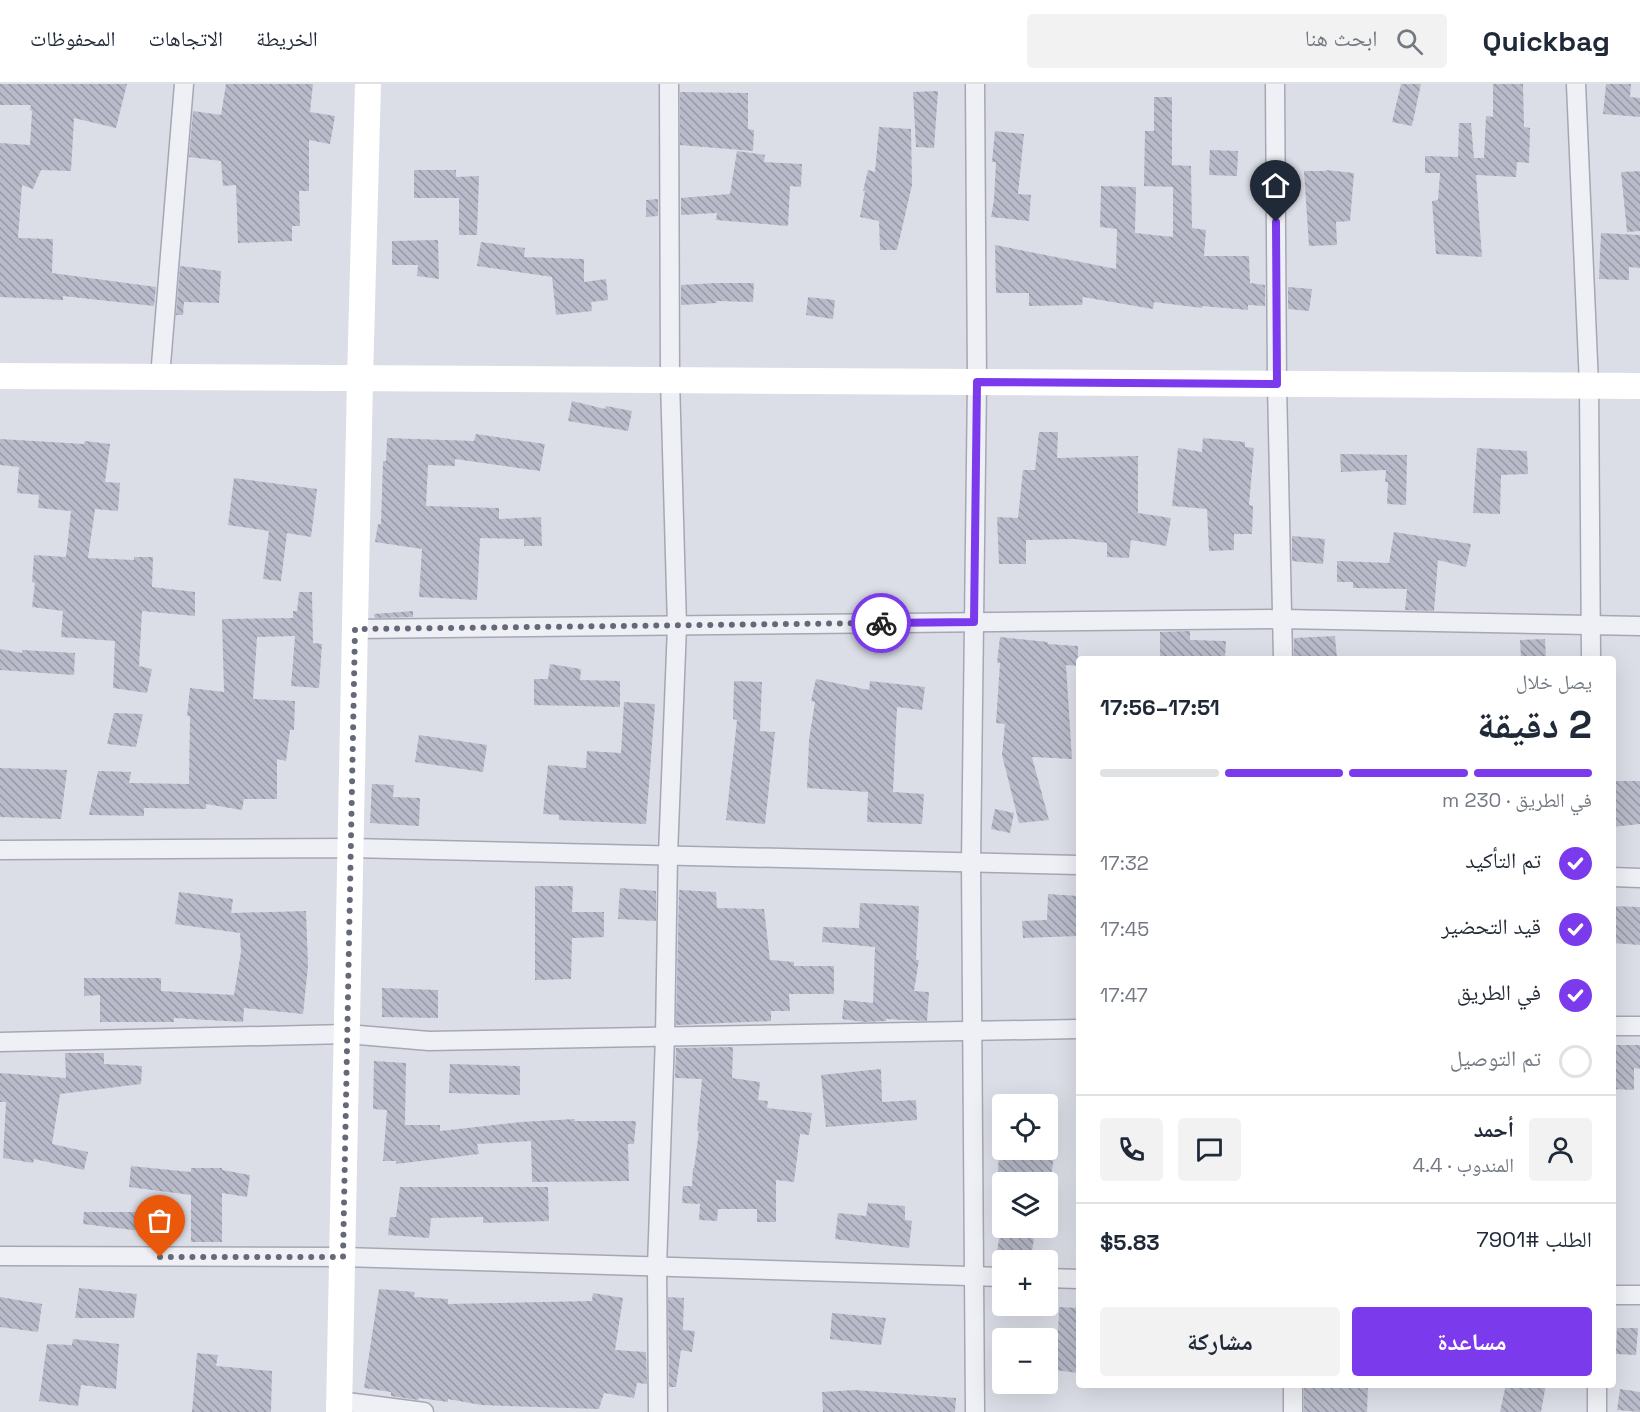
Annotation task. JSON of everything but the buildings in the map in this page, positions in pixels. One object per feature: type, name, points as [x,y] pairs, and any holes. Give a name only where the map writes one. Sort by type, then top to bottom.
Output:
[{"type":"street","points":[[160,377],[184,84]]},
{"type":"street","points":[[368,84],[339,1406],[424,1412]]},
{"type":"street","points":[[658,1412],[657,1267],[665,1036],[668,855],[677,626],[670,380],[669,84]]},
{"type":"street","points":[[975,84],[977,382],[971,862],[975,1412]]},
{"type":"street","points":[[1275,84],[1277,384],[1283,656]]},
{"type":"street","points":[[1576,84],[1590,385],[1592,656]]},
{"type":"street","points":[[0,376],[1640,386]]},
{"type":"street","points":[[355,629],[1282,619],[1591,627],[1640,626]]},
{"type":"street","points":[[0,850],[351,848],[1076,865]]},
{"type":"street","points":[[1616,877],[1640,878]]},
{"type":"street","points":[[1616,1026],[1640,1026]]},
{"type":"street","points":[[0,1042],[347,1034],[429,1041],[973,1029],[1076,1029]]},
{"type":"street","points":[[0,1256],[343,1257],[992,1277]]},
{"type":"street","points":[[1058,1278],[1076,1279]]},
{"type":"street","points":[[1616,1295],[1640,1295]]},
{"type":"street","points":[[1293,1388],[1293,1412]]},
{"type":"street","points":[[1597,1388],[1598,1412]]},
{"type":"way so far","points":[[160,1257],[343,1257],[355,629],[881,623]]},
{"type":"route","points":[[881,623],[974,622],[977,382],[1277,384],[1276,222]]}]
